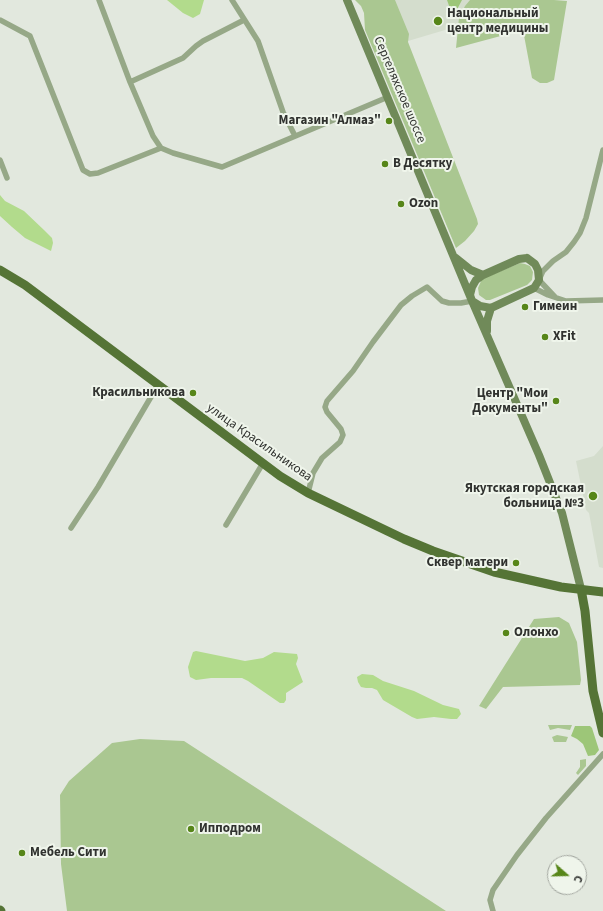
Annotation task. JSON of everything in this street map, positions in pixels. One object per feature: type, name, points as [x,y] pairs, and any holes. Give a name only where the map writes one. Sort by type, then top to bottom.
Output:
[{"type":"main road","name":"Сергеляхское шоссе","points":[[347,0],[472,301],[537,449],[562,513],[581,589],[585,611],[593,691],[603,733]]},
{"type":"main road","points":[[454,257],[471,270],[483,275]]},
{"type":"main road","points":[[519,258],[527,258],[537,267],[539,280],[534,288],[491,308],[480,306],[472,301],[470,295],[472,287],[476,280],[483,275],[519,258]]},
{"type":"main road","name":"улица Красильникова","points":[[0,270],[25,285],[280,476],[308,493],[404,539],[433,551],[494,572],[561,587],[603,592]]},
{"type":"main road","points":[[487,334],[487,321],[491,308]]},
{"type":"street","points":[[99,0],[130,82],[153,136],[161,148]]},
{"type":"street","points":[[232,0],[258,41],[283,112],[294,136]]},
{"type":"street","points":[[0,20],[30,36],[83,170],[90,174],[98,173],[161,148],[222,167],[388,97]]},
{"type":"street","points":[[130,82],[183,58],[203,41],[244,20]]},
{"type":"street","points":[[555,297],[539,280],[543,272],[553,261],[566,252],[580,233],[586,218],[603,150]]},
{"type":"street","points":[[0,160],[7,178]]},
{"type":"street","points":[[537,267],[553,261]]},
{"type":"street","points":[[308,493],[313,473],[322,458],[340,442],[343,435],[341,429],[326,412],[325,407],[327,401],[353,371],[373,342],[402,305],[412,296],[427,287],[442,301],[450,303],[472,301]]},
{"type":"street","points":[[534,288],[566,301],[603,300]]},
{"type":"street","points":[[71,528],[98,487],[158,385]]},
{"type":"street","points":[[226,525],[263,463]]},
{"type":"street","points":[[493,911],[490,900],[494,890],[513,862],[546,818],[603,754]]},
{"type":"shaded area","points":[[167,0],[204,0],[200,14],[193,18],[183,13]]},
{"type":"shaded area","points":[[355,0],[395,0],[409,34],[408,42],[477,219],[478,224],[474,231],[456,248],[365,30],[364,13],[361,6]]},
{"type":"shaded area","name":"Национальный центр медицины","points":[[391,0],[546,0],[408,41]]},
{"type":"shaded area","points":[[447,0],[462,0],[453,17]]},
{"type":"shaded area","points":[[470,0],[567,1],[554,80],[547,83],[540,83],[532,78],[523,30],[456,48],[459,18]]},
{"type":"shaded area","points":[[0,195],[5,201],[24,211],[52,238],[53,243],[51,251],[25,238],[0,216]]},
{"type":"shaded area","points":[[520,263],[530,266],[533,272],[532,280],[527,285],[490,300],[486,300],[479,295],[478,288],[482,279]]},
{"type":"shaded area","name":"Якутская городская больница №3","points":[[603,446],[603,568],[599,567],[589,513],[586,510],[576,461],[594,456]]},
{"type":"shaded area","points":[[559,617],[569,623],[577,642],[581,680],[580,685],[503,687],[486,709],[479,706],[534,619]]},
{"type":"shaded area","points":[[196,651],[245,661],[263,658],[274,652],[297,654],[298,658],[296,664],[303,682],[286,693],[286,700],[284,703],[280,703],[242,678],[211,678],[196,680],[190,677],[188,667],[193,652]]},
{"type":"shaded area","points":[[362,674],[373,675],[383,681],[414,691],[443,705],[459,709],[461,714],[457,719],[434,717],[417,719],[412,717],[383,700],[377,690],[361,687],[357,677]]},
{"type":"shaded area","points":[[548,725],[572,725],[570,730],[558,728],[550,730]]},
{"type":"shaded area","points":[[575,726],[590,726],[592,728],[599,750],[595,755],[588,756],[583,744],[571,736]]},
{"type":"shaded area","points":[[557,735],[568,737],[566,742],[554,742],[552,737]]},
{"type":"shaded area","name":"Ипподром","points":[[140,739],[184,741],[446,911],[67,911],[61,864],[60,795],[69,781],[112,743]]},
{"type":"shaded area","points":[[586,759],[586,766],[578,775],[576,773],[580,767],[580,760]]},
{"type":"place","name":"Национальный центр медицины","points":[[438,21]]},
{"type":"place","name":"Магазин \"Алмаз\"","points":[[389,121]]},
{"type":"place","name":"В Десятку","points":[[385,164]]},
{"type":"place","name":"Ozon","points":[[401,204]]},
{"type":"place","name":"Гимеин","points":[[525,307]]},
{"type":"place","name":"XFit","points":[[545,337]]},
{"type":"place","name":"Красильникова","points":[[193,393]]},
{"type":"place","name":"Центр \"Мои Документы\"","points":[[556,401]]},
{"type":"place","name":"Якутская городская больница №3","points":[[593,496]]},
{"type":"place","name":"Сквер матери","points":[[516,563]]},
{"type":"place","name":"Олонхо","points":[[506,633]]},
{"type":"place","name":"Ипподром","points":[[191,829]]},
{"type":"place","name":"Мебель Сити","points":[[22,853]]}]
